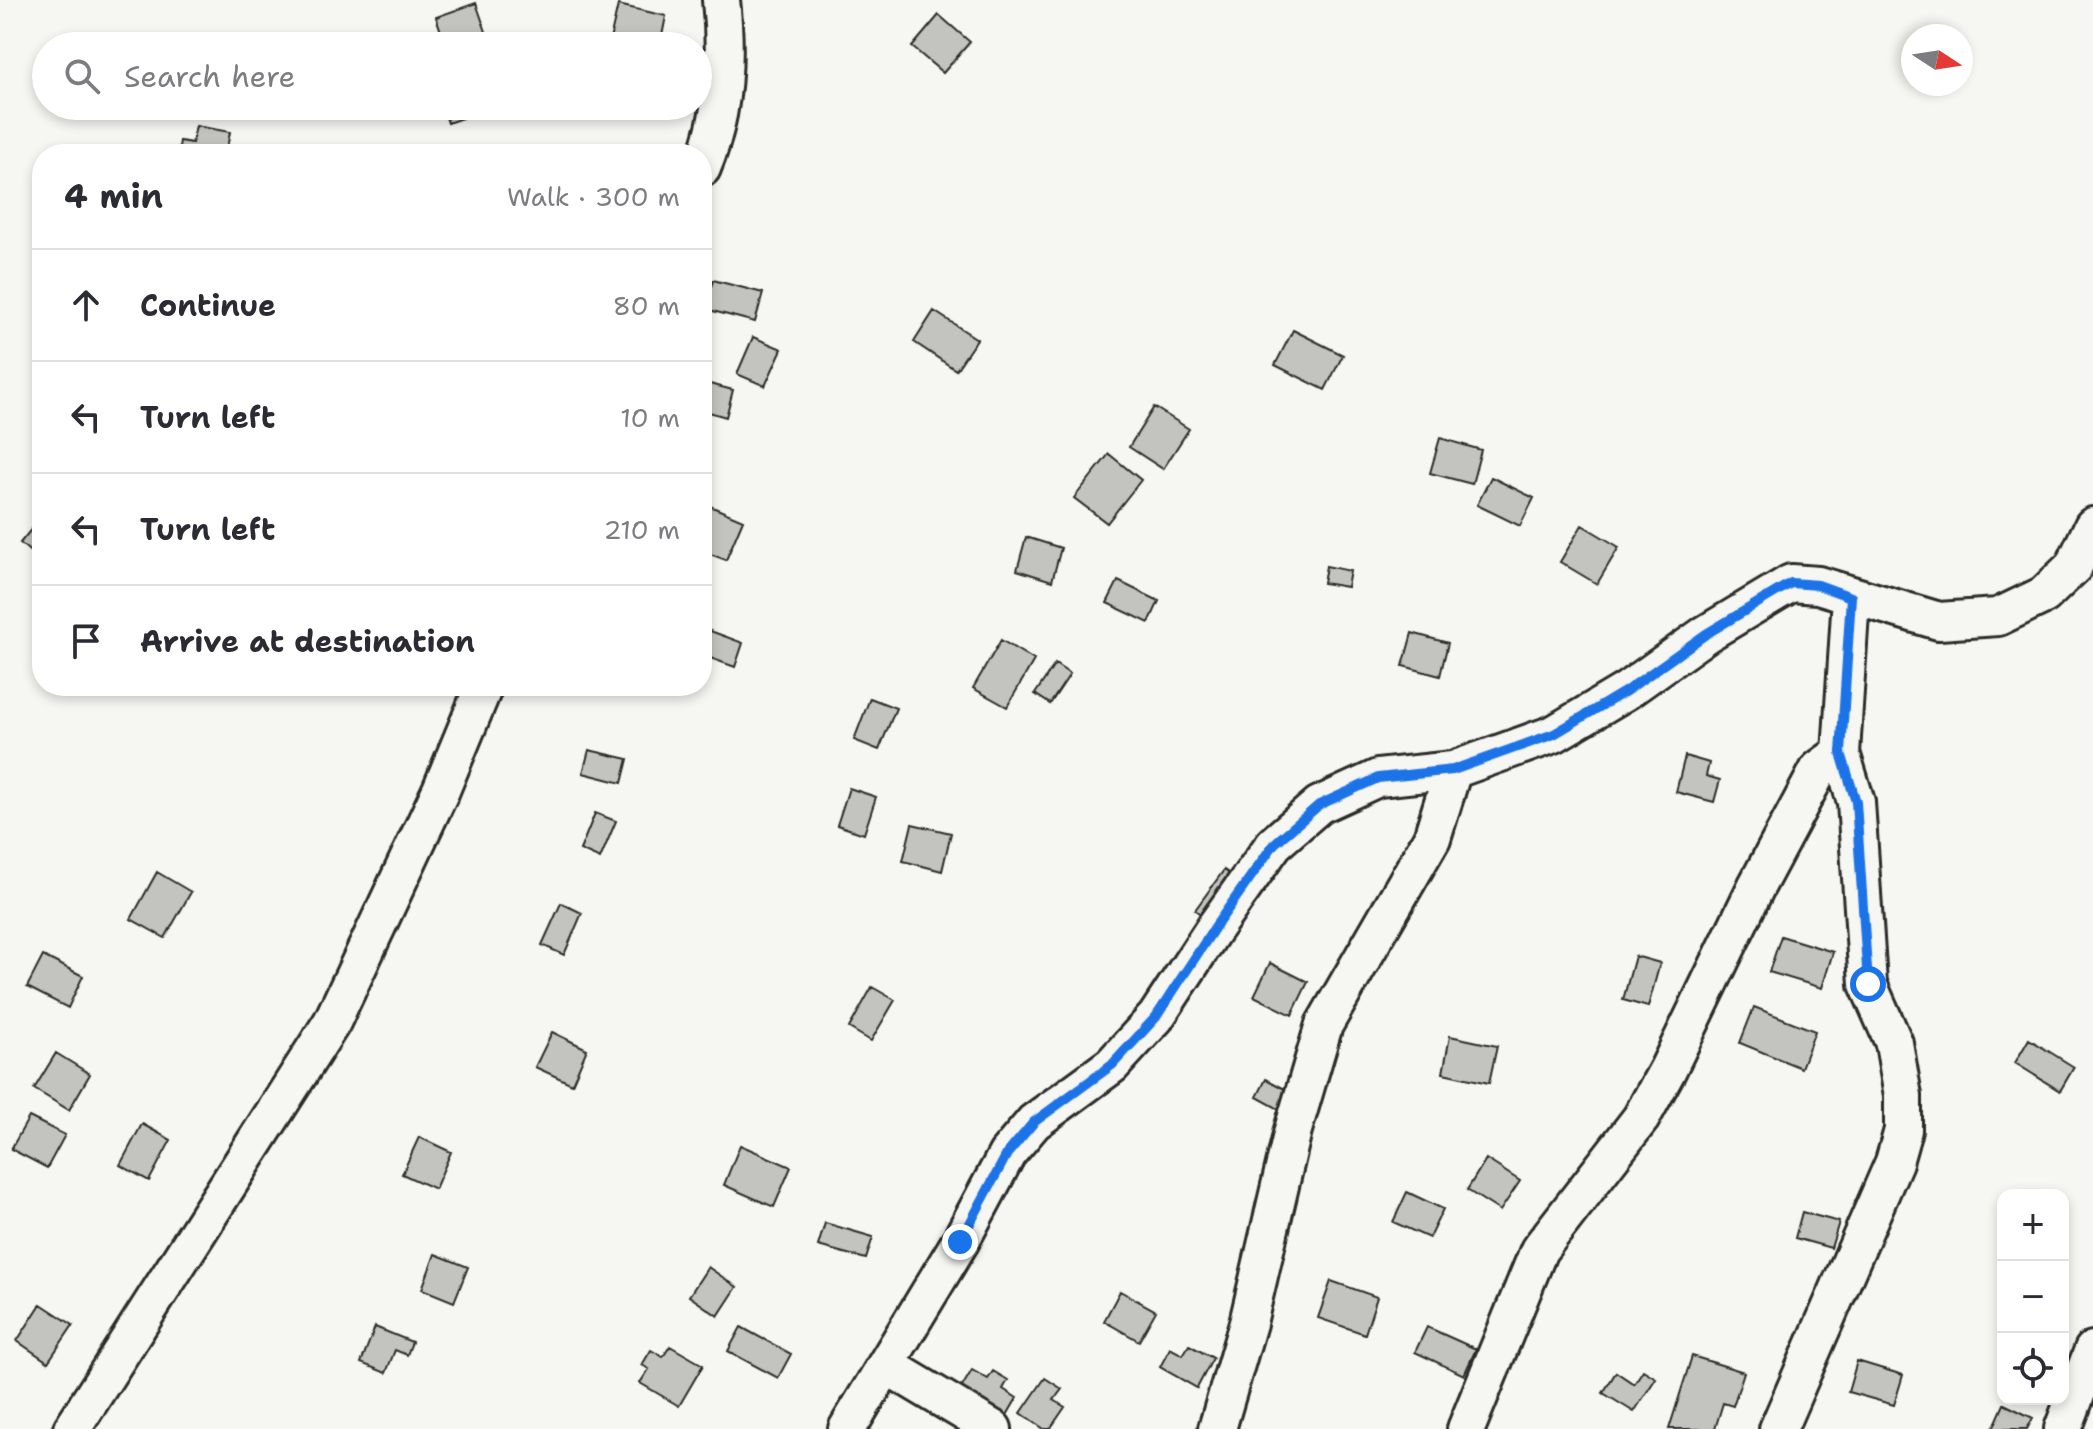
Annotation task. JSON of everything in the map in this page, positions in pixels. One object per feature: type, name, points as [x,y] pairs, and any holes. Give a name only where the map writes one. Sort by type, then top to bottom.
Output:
[{"type":"street","points":[[712,144],[720,95],[724,26],[721,0]]},
{"type":"street","points":[[847,1429],[960,1242],[1007,1154],[1034,1122],[1112,1065],[1156,1017],[1274,844],[1319,805],[1378,778],[1453,770],[1554,734],[1626,691],[1706,634],[1791,583],[1818,585],[1939,621],[1998,617],[2044,595],[2074,566],[2093,526]]},
{"type":"street","points":[[1778,1429],[1894,1162],[1903,1130],[1903,1096],[1894,1043],[1868,984],[1856,802],[1841,753],[1851,597]]},
{"type":"street","points":[[72,1429],[332,1022],[441,790],[480,696]]},
{"type":"street","points":[[1466,1429],[1539,1250],[1641,1118],[1756,887],[1819,769],[1841,753]]},
{"type":"street","points":[[1217,1429],[1248,1323],[1293,1130],[1324,1025],[1432,838],[1453,770]]},
{"type":"street","points":[[2063,1429],[2093,1350]]},
{"type":"street","points":[[886,1365],[993,1429]]},
{"type":"building","points":[[476,3],[486,32],[441,32],[436,17]]},
{"type":"building","points":[[618,5],[666,16],[663,32],[612,32]]},
{"type":"building","points":[[939,15],[970,42],[943,73],[912,47]]},
{"type":"building","points":[[196,126],[230,132],[228,144],[180,144],[180,141],[192,143]]},
{"type":"building","points":[[713,280],[763,293],[755,322],[712,311]]},
{"type":"building","points":[[934,311],[977,339],[956,370],[914,342]]},
{"type":"building","points":[[1293,330],[1343,355],[1325,390],[1275,365]]},
{"type":"building","points":[[753,337],[782,349],[765,386],[737,374]]},
{"type":"building","points":[[712,385],[733,390],[726,417],[712,413]]},
{"type":"building","points":[[1154,407],[1189,429],[1163,469],[1129,447]]},
{"type":"building","points":[[1440,438],[1481,450],[1472,484],[1430,473]]},
{"type":"building","points":[[1109,454],[1141,480],[1107,523],[1074,498]]},
{"type":"building","points":[[1491,477],[1534,498],[1520,526],[1477,505]]},
{"type":"building","points":[[712,507],[743,520],[726,560],[712,555]]},
{"type":"building","points":[[1582,525],[1619,547],[1597,584],[1560,562]]},
{"type":"building","points":[[32,528],[32,553],[20,543]]},
{"type":"building","points":[[1026,537],[1061,548],[1052,581],[1017,570]]},
{"type":"building","points":[[1326,566],[1350,571],[1347,587],[1323,583]]},
{"type":"building","points":[[1118,581],[1159,601],[1149,623],[1107,603]]},
{"type":"building","points":[[712,632],[743,643],[735,667],[712,659]]},
{"type":"building","points":[[1412,633],[1448,643],[1440,676],[1403,666]]},
{"type":"building","points":[[1001,640],[1034,660],[1007,707],[973,688]]},
{"type":"building","points":[[1055,664],[1070,674],[1050,704],[1035,694]]},
{"type":"building","points":[[870,698],[896,708],[879,750],[854,740]]},
{"type":"building","points":[[589,750],[628,759],[622,783],[583,773]]},
{"type":"building","points":[[1685,756],[1709,763],[1706,776],[1720,780],[1714,802],[1676,792]]},
{"type":"building","points":[[849,788],[876,797],[864,834],[837,825]]},
{"type":"building","points":[[595,813],[616,821],[600,859],[580,850]]},
{"type":"building","points":[[912,824],[951,833],[942,871],[903,861]]},
{"type":"building","points":[[1224,870],[1258,894],[1229,934],[1195,910]]},
{"type":"building","points":[[157,872],[191,892],[165,938],[131,919]]},
{"type":"building","points":[[561,903],[582,913],[564,955],[542,945]]},
{"type":"building","points":[[1781,936],[1833,952],[1822,988],[1769,972]]},
{"type":"building","points":[[43,956],[83,976],[68,1008],[27,987]]},
{"type":"building","points":[[1635,956],[1660,963],[1648,1007],[1623,1000]]},
{"type":"building","points":[[1270,963],[1308,982],[1292,1015],[1254,996]]},
{"type":"building","points":[[872,987],[895,1000],[871,1041],[849,1028]]},
{"type":"building","points":[[1754,1007],[1815,1031],[1801,1068],[1740,1043]]},
{"type":"building","points":[[552,1032],[587,1049],[572,1084],[535,1067]]},
{"type":"building","points":[[1450,1036],[1497,1046],[1489,1083],[1443,1073]]},
{"type":"building","points":[[2029,1039],[2074,1067],[2060,1091],[2015,1063]]},
{"type":"building","points":[[56,1053],[90,1074],[69,1110],[34,1089]]},
{"type":"building","points":[[1266,1079],[1298,1096],[1288,1114],[1257,1097]]},
{"type":"building","points":[[29,1117],[65,1135],[47,1168],[11,1149]]},
{"type":"building","points":[[142,1124],[171,1140],[149,1181],[120,1165]]},
{"type":"building","points":[[419,1137],[451,1152],[435,1189],[402,1174]]},
{"type":"building","points":[[740,1145],[791,1167],[774,1207],[724,1185]]},
{"type":"building","points":[[1486,1159],[1520,1181],[1500,1211],[1467,1190]]},
{"type":"building","points":[[1407,1192],[1443,1209],[1429,1238],[1393,1222]]},
{"type":"building","points":[[1802,1212],[1839,1222],[1831,1248],[1795,1238]]},
{"type":"building","points":[[825,1223],[873,1237],[866,1259],[818,1246]]},
{"type":"building","points":[[435,1254],[468,1267],[454,1302],[422,1289]]},
{"type":"building","points":[[708,1267],[737,1287],[718,1316],[689,1296]]},
{"type":"building","points":[[1331,1281],[1377,1297],[1365,1334],[1318,1318]]},
{"type":"building","points":[[1120,1291],[1156,1311],[1139,1341],[1104,1321]]},
{"type":"building","points":[[41,1304],[73,1325],[48,1362],[17,1341]]},
{"type":"building","points":[[375,1327],[412,1342],[407,1355],[395,1350],[386,1373],[361,1363]]},
{"type":"building","points":[[741,1327],[791,1354],[778,1378],[728,1351]]},
{"type":"building","points":[[1427,1327],[1476,1349],[1464,1375],[1415,1352]]},
{"type":"building","points":[[1189,1345],[1213,1358],[1197,1388],[1160,1367],[1170,1348],[1183,1355]]},
{"type":"building","points":[[670,1346],[703,1365],[679,1406],[640,1383],[649,1369],[642,1365],[651,1350],[663,1357]]},
{"type":"building","points":[[1692,1356],[1744,1372],[1733,1406],[1723,1403],[1715,1429],[1669,1429]]},
{"type":"building","points":[[1857,1361],[1903,1375],[1894,1405],[1848,1392]]},
{"type":"building","points":[[972,1370],[988,1379],[993,1371],[1008,1380],[1003,1389],[1017,1398],[999,1429],[953,1402]]},
{"type":"building","points":[[1643,1370],[1656,1378],[1634,1412],[1603,1393],[1616,1372],[1634,1384]]},
{"type":"building","points":[[1045,1378],[1062,1389],[1054,1400],[1065,1407],[1050,1429],[1044,1429],[1021,1413]]},
{"type":"building","points":[[2004,1405],[2033,1418],[2027,1429],[1993,1429]]},
{"type":"route","points":[[960,1242],[1007,1154],[1034,1122],[1112,1065],[1156,1017],[1274,844],[1319,805],[1378,778],[1453,770],[1554,734],[1626,691],[1706,634],[1791,583],[1818,585],[1851,597],[1841,753],[1856,802],[1868,984]]}]
